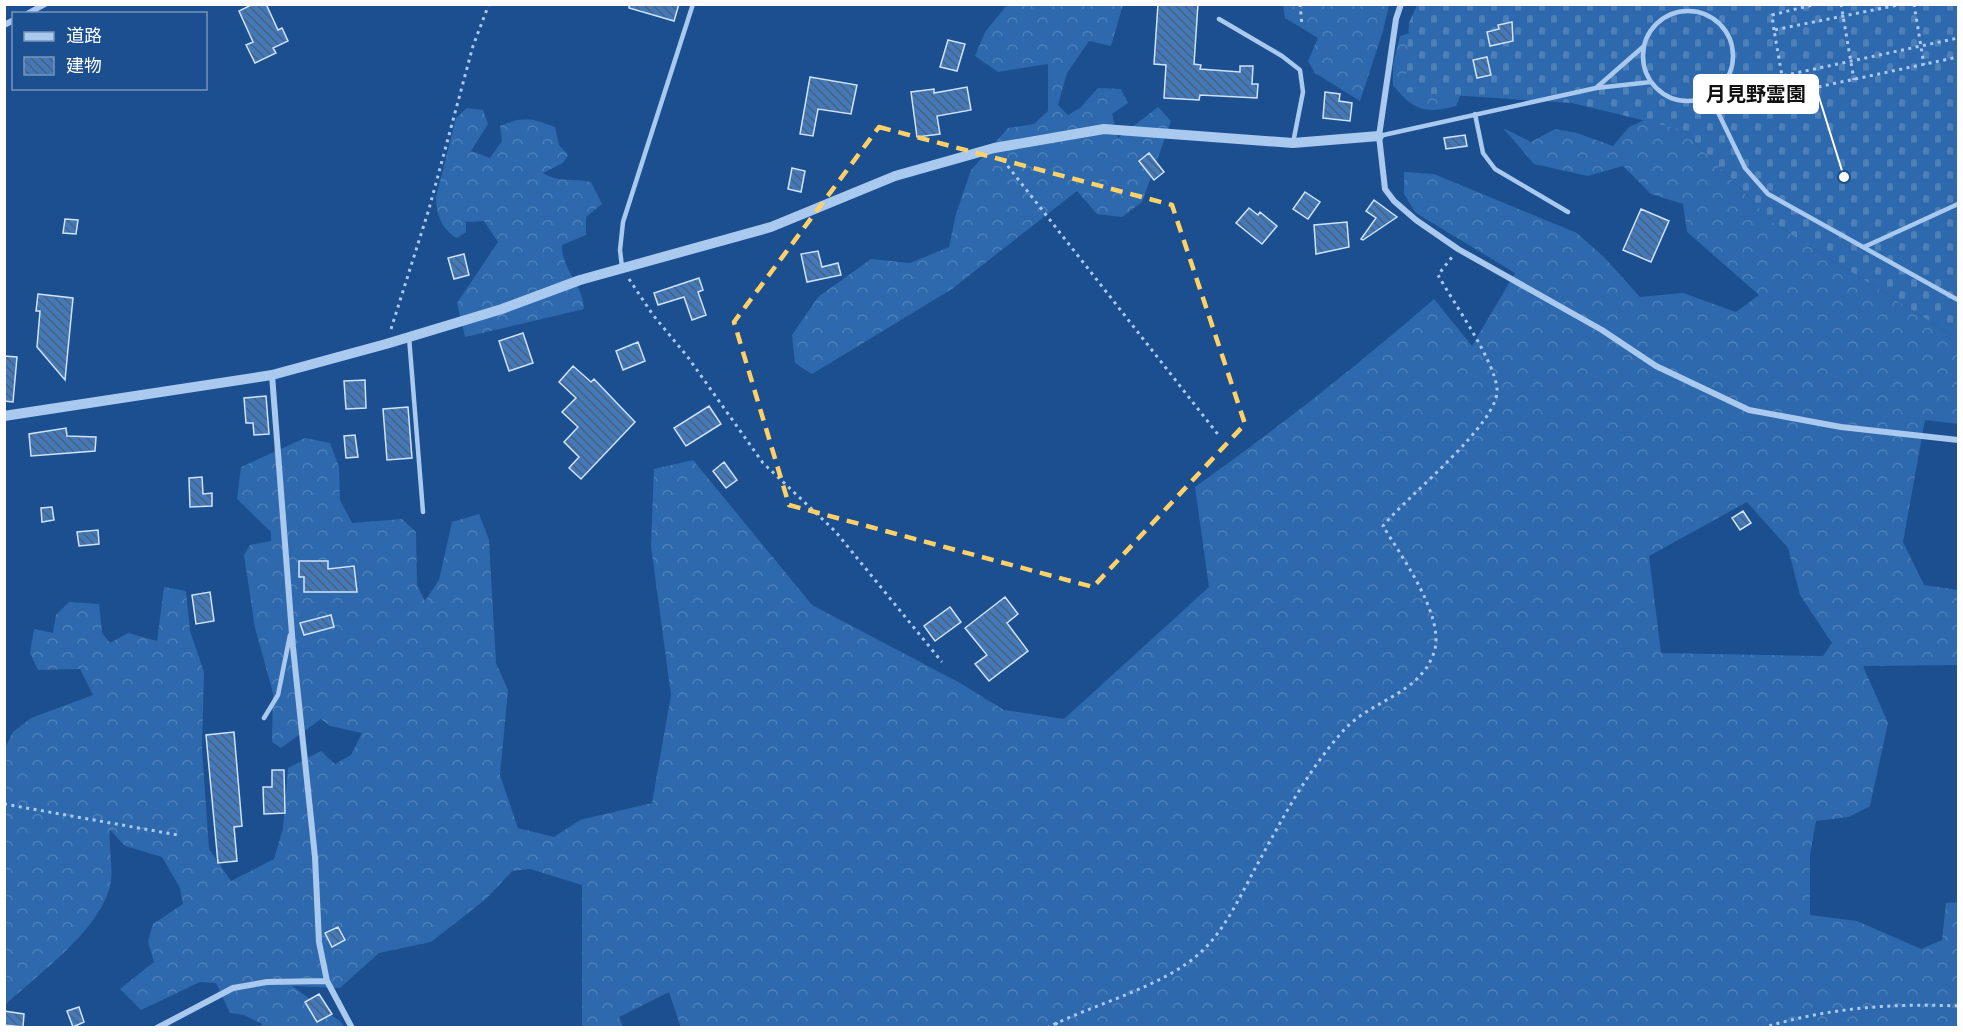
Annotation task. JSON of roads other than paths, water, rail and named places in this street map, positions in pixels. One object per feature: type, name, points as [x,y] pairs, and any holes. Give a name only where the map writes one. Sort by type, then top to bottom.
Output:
[{"type":"street","points":[[31,12],[45,4]]},
{"type":"street","points":[[1401,4],[1396,19],[1379,136],[1385,189],[1416,220],[1458,249],[1602,330],[1680,380],[1749,410],[1841,427],[1959,440]]},
{"type":"street","points":[[4,416],[272,375],[409,337],[622,268],[771,227],[895,176],[994,148],[1104,129],[1293,143],[1379,136]]},
{"type":"street","points":[[272,375],[292,626],[315,857],[319,942],[327,981],[352,1028]]},
{"type":"street","points":[[157,1028],[233,988],[267,982],[327,981]]},
{"type":"lane","points":[[622,268],[620,250],[623,222],[693,4]]},
{"type":"lane","points":[[1694,11],[1696,4]]},
{"type":"lane","points":[[1596,88],[1644,46],[1659,22],[1676,13],[1694,11],[1720,23],[1733,48],[1730,75],[1710,96],[1683,101],[1665,95],[1651,82],[1644,65],[1644,46]]},
{"type":"lane","points":[[1220,19],[1282,56],[1300,70],[1303,92],[1293,143]]},
{"type":"lane","points":[[1379,136],[1596,88],[1651,82]]},
{"type":"lane","points":[[1710,96],[1744,168],[1768,194],[1959,300]]},
{"type":"lane","points":[[1475,114],[1483,153],[1495,169],[1568,212]]},
{"type":"lane","points":[[1864,247],[1959,204]]},
{"type":"lane","points":[[409,337],[423,512]]},
{"type":"lane","points":[[264,718],[278,695],[292,626]]},
{"type":"place","name":"月見野霊園","points":[[1844,177]]}]
